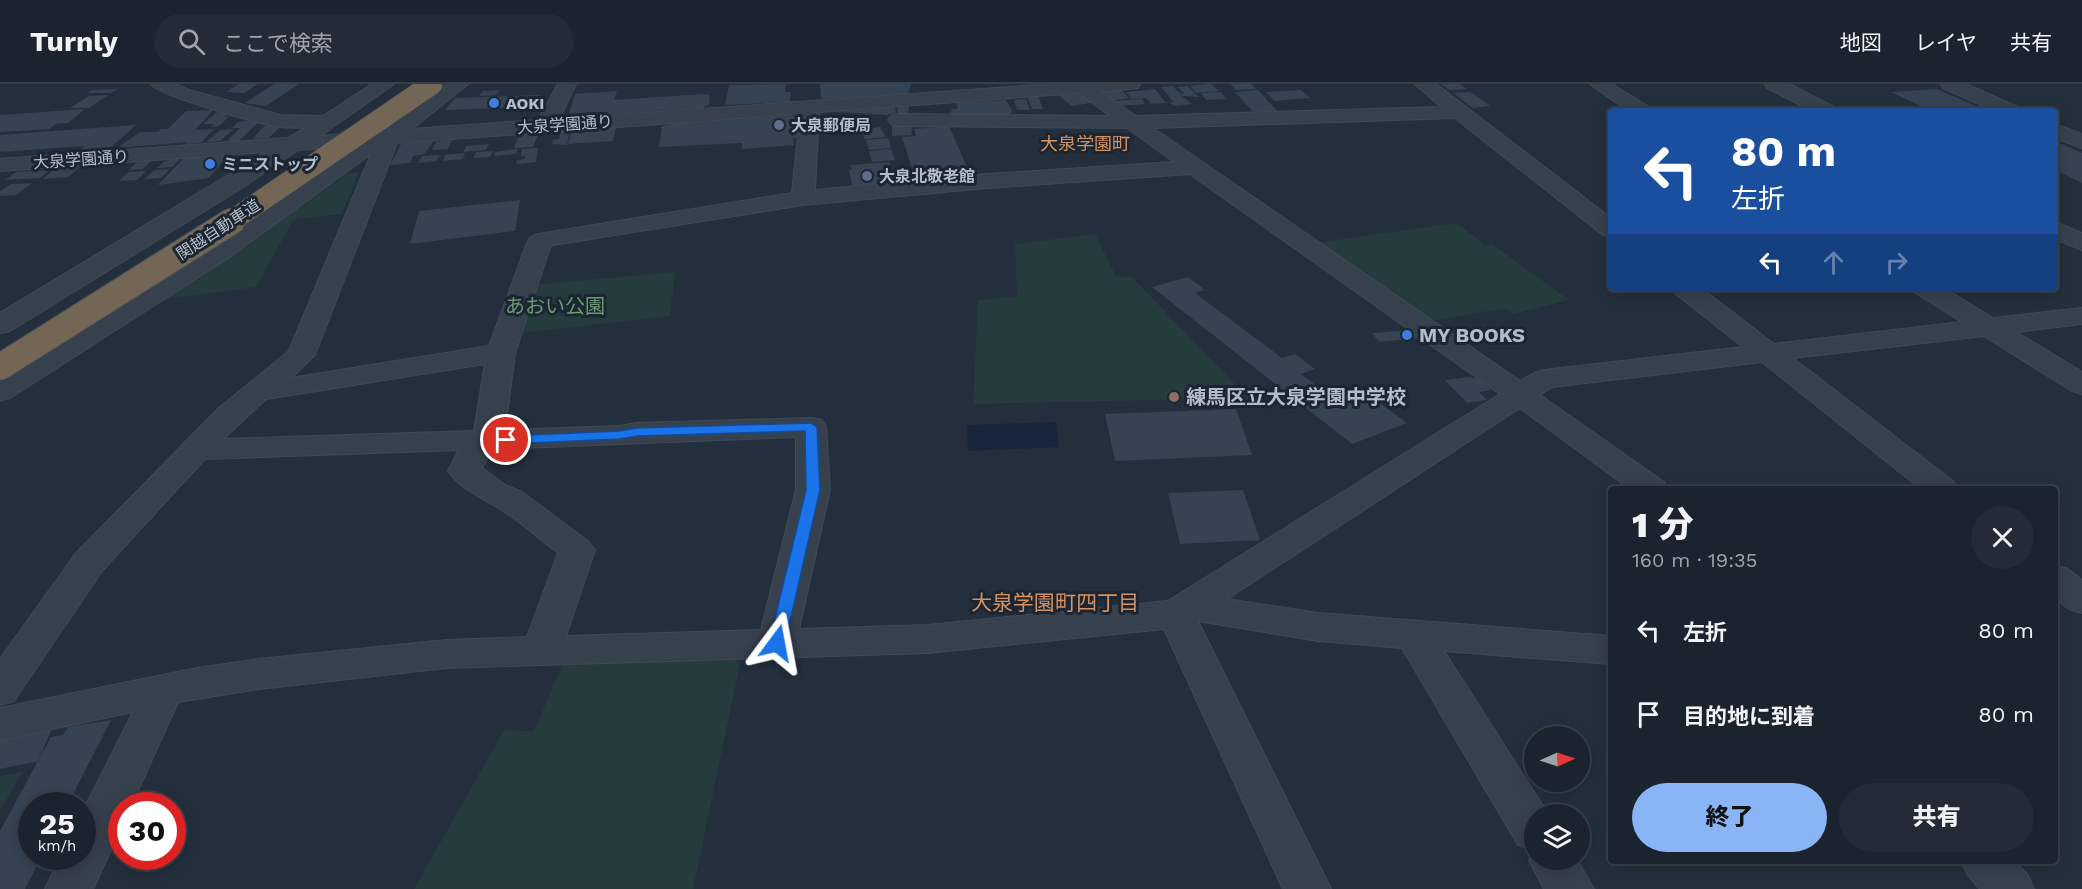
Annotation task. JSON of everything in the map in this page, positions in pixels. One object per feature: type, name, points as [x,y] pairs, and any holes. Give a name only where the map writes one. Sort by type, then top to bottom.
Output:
[{"type":"highway","name":"関越自動車道","points":[[0,341],[211,212],[405,84]]},
{"type":"highway","name":"関越自動車道","points":[[0,367],[217,231],[432,84]]},
{"type":"street","points":[[160,84],[182,94],[280,121],[328,122]]},
{"type":"street","points":[[0,325],[296,144],[385,84]]},
{"type":"street","points":[[0,392],[216,255],[375,142],[389,137],[459,84]]},
{"type":"street","points":[[545,126],[567,84]]},
{"type":"street","name":"大泉学園通り","points":[[0,165],[808,105],[1131,84]]},
{"type":"street","points":[[1424,84],[1608,228]]},
{"type":"street","points":[[1599,84],[1637,108]]},
{"type":"street","points":[[1774,84],[1821,108]]},
{"type":"street","points":[[1950,84],[2004,108]]},
{"type":"street","points":[[1080,86],[1648,486]]},
{"type":"street","points":[[803,198],[808,105],[895,119],[1046,123],[1460,112]]},
{"type":"street","points":[[0,690],[88,562],[195,450],[258,391],[301,355],[389,137]]},
{"type":"street","points":[[344,165],[362,161],[378,162]]},
{"type":"street","points":[[542,650],[577,550],[510,500],[493,492],[464,471],[475,449],[489,435],[501,353],[539,243],[547,239],[803,198],[988,181],[1195,167]]},
{"type":"street","points":[[2058,231],[2082,243]]},
{"type":"street","points":[[1689,291],[1937,486]]},
{"type":"street","points":[[1931,291],[2082,385]]},
{"type":"street","points":[[0,309],[34,303]]},
{"type":"street","points":[[1181,610],[1544,380],[2082,316]]},
{"type":"street","points":[[258,391],[501,353]]},
{"type":"street","points":[[195,450],[811,427],[813,490],[777,643]]},
{"type":"street","points":[[2058,580],[2082,600]]},
{"type":"street","points":[[1181,610],[1308,889]]},
{"type":"street","points":[[0,724],[196,684],[260,674],[446,654],[928,639],[1181,610],[1318,627],[1608,650]]},
{"type":"street","points":[[1414,635],[1524,815]]},
{"type":"street","points":[[69,889],[163,692]]},
{"type":"street","points":[[1986,864],[2010,889]]},
{"type":"street","points":[[1558,870],[1570,889]]},
{"type":"green space","points":[[359,172],[342,214],[294,219],[256,287],[165,299],[349,173]]},
{"type":"green space","points":[[1457,223],[1485,245],[1492,244],[1569,300],[1513,314],[1505,308],[1425,322],[1315,243]]},
{"type":"green space","points":[[1095,234],[1116,276],[1133,278],[1248,398],[973,404],[978,300],[1017,297],[1015,244]]},
{"type":"green space","name":"あおい公園","points":[[676,272],[669,316],[519,333],[533,285]]},
{"type":"green space","points":[[729,657],[740,664],[693,889],[414,889],[504,730],[534,731],[563,663]]},
{"type":"green space","points":[[22,772],[0,811],[0,776]]},
{"type":"water","points":[[1056,422],[1059,447],[968,451],[967,425]]},
{"type":"building","points":[[239,84],[258,84],[244,93],[226,92]]},
{"type":"building","points":[[274,84],[299,84],[266,106],[245,103]]},
{"type":"building","points":[[786,84],[785,92],[791,92],[790,102],[725,105],[729,85]]},
{"type":"building","points":[[820,84],[911,85],[908,94],[825,99],[821,98]]},
{"type":"building","points":[[1210,84],[1220,91],[1196,93],[1190,86]]},
{"type":"building","points":[[1230,84],[1251,84],[1256,89],[1236,90]]},
{"type":"building","points":[[1441,84],[1460,84],[1467,89],[1449,90]]},
{"type":"building","points":[[1173,86],[1192,104],[1173,106],[1170,102],[1174,102],[1161,87]]},
{"type":"building","points":[[1188,86],[1199,97],[1183,96],[1181,94],[1184,93],[1177,87]]},
{"type":"building","points":[[118,89],[111,93],[87,93],[91,90]]},
{"type":"building","points":[[1155,89],[1166,103],[1152,104],[1146,98],[1132,99],[1126,92]]},
{"type":"building","points":[[1937,89],[1980,108],[1925,108],[1891,92]]},
{"type":"building","points":[[500,90],[496,95],[479,96],[483,91]]},
{"type":"building","points":[[1121,90],[1130,98],[1111,101],[1099,92]]},
{"type":"building","points":[[1258,90],[1280,114],[1255,114],[1235,92]]},
{"type":"building","points":[[1301,90],[1310,98],[1274,101],[1266,92]]},
{"type":"building","points":[[617,91],[614,100],[710,95],[709,105],[702,108],[568,117],[575,94]]},
{"type":"building","points":[[1221,92],[1226,99],[1206,100],[1201,93]]},
{"type":"building","points":[[1471,92],[1490,106],[1473,108],[1453,93]]},
{"type":"building","points":[[1085,94],[1096,102],[1072,106],[1058,95]]},
{"type":"building","points":[[108,95],[89,108],[70,108],[89,96]]},
{"type":"building","points":[[540,95],[531,107],[445,110],[455,98]]},
{"type":"building","points":[[1038,96],[1043,109],[1032,109],[1027,97]]},
{"type":"building","points":[[1026,99],[1030,110],[1017,110],[1014,100]]},
{"type":"building","points":[[1142,99],[1145,104],[1118,106],[1114,101]]},
{"type":"building","points":[[1006,100],[1012,110],[1010,119],[949,118],[952,109],[958,109],[956,103]]},
{"type":"building","points":[[898,106],[909,106],[908,117],[897,117]]},
{"type":"building","points":[[895,107],[896,113],[887,115],[835,112]]},
{"type":"building","points":[[85,109],[68,123],[56,124],[49,129],[0,132],[0,115]]},
{"type":"building","points":[[213,110],[195,130],[214,129],[201,143],[117,148],[140,132],[158,132],[161,129],[168,129],[186,111]]},
{"type":"building","points":[[230,111],[224,117],[230,116],[219,126],[211,127],[214,124],[203,124],[217,112]]},
{"type":"building","points":[[792,116],[796,118],[798,137],[793,138],[794,145],[742,149],[742,143],[659,147],[662,126]]},
{"type":"building","points":[[261,120],[239,141],[227,141],[240,128],[232,128],[238,122]]},
{"type":"building","points":[[857,121],[872,121],[873,128],[880,127],[886,137],[864,139],[863,133],[859,134]]},
{"type":"building","points":[[911,122],[912,135],[892,136],[892,123]]},
{"type":"building","points":[[267,123],[284,123],[269,138],[253,139]]},
{"type":"building","points":[[136,125],[108,150],[78,152],[85,146],[0,152],[0,135]]},
{"type":"building","points":[[949,126],[971,176],[916,181],[902,137],[916,136],[914,129]]},
{"type":"building","points":[[616,127],[613,141],[568,144],[572,130]]},
{"type":"building","points":[[234,129],[220,141],[206,142],[220,130]]},
{"type":"building","points":[[570,130],[567,145],[552,144],[553,140],[559,139],[561,131]]},
{"type":"building","points":[[539,132],[533,147],[514,148],[520,133]]},
{"type":"building","points":[[888,138],[891,148],[869,150],[866,140]]},
{"type":"building","points":[[452,140],[448,149],[432,150],[436,142]]},
{"type":"building","points":[[434,141],[424,154],[413,156],[411,163],[390,165],[401,144]]},
{"type":"building","points":[[2058,142],[2082,153],[2082,183],[2058,171]]},
{"type":"building","points":[[489,144],[486,150],[463,152],[466,146]]},
{"type":"building","points":[[538,148],[536,162],[516,164],[517,160],[525,159],[525,156],[521,156],[522,149]]},
{"type":"building","points":[[518,149],[516,154],[494,156],[495,152]]},
{"type":"building","points":[[891,149],[895,160],[872,162],[869,151]]},
{"type":"building","points":[[493,151],[490,157],[473,158],[476,152]]},
{"type":"building","points":[[465,153],[463,159],[443,161],[445,155]]},
{"type":"building","points":[[440,155],[436,161],[418,163],[422,156]]},
{"type":"building","points":[[227,156],[209,178],[158,185],[184,158]]},
{"type":"building","points":[[181,158],[172,167],[157,168],[167,159]]},
{"type":"building","points":[[152,160],[143,169],[129,170],[138,161]]},
{"type":"building","points":[[889,162],[894,182],[853,188],[849,170],[852,170],[851,165]]},
{"type":"building","points":[[80,167],[68,177],[43,179],[54,169]]},
{"type":"building","points":[[170,169],[161,178],[145,179],[154,170]]},
{"type":"building","points":[[50,170],[40,178],[5,180],[16,172]]},
{"type":"building","points":[[146,171],[137,180],[119,181],[129,172]]},
{"type":"building","points":[[32,183],[16,195],[0,196],[0,191],[11,184]]},
{"type":"building","points":[[520,200],[515,231],[410,244],[419,211]]},
{"type":"building","points":[[1188,277],[1205,290],[1195,293],[1282,358],[1295,354],[1315,369],[1301,374],[1342,405],[1369,395],[1407,423],[1352,444],[1152,287]]},
{"type":"building","points":[[1411,330],[1418,338],[1379,342],[1372,333]]},
{"type":"building","points":[[1469,377],[1479,379],[1491,390],[1479,392],[1487,400],[1467,403],[1445,380]]},
{"type":"building","points":[[1236,409],[1252,455],[1115,461],[1105,414]]},
{"type":"building","points":[[1243,490],[1260,540],[1180,544],[1168,493]]},
{"type":"building","points":[[111,720],[74,792],[21,792],[51,737],[63,735],[68,727]]},
{"type":"building","points":[[53,726],[38,761],[0,769],[0,737]]},
{"type":"building","points":[[18,798],[18,870],[35,870],[25,889],[0,889],[0,831]]},
{"type":"place","name":"AOKI","points":[[494,103]]},
{"type":"place","name":"大泉郵便局","points":[[779,125]]},
{"type":"place","name":"ミニストップ","points":[[210,164]]},
{"type":"place","name":"大泉北敬老館","points":[[867,176]]},
{"type":"place","name":"MY BOOKS","points":[[1407,335]]},
{"type":"place","name":"練馬区立大泉学園中学校","points":[[1174,397]]},
{"type":"district","name":"大泉学園町","points":[[1085,144]]},
{"type":"district","name":"大泉学園町四丁目","points":[[1055,603]]},
{"type":"route","points":[[506,440],[619,435],[637,432],[811,427],[813,490],[777,643]]}]
